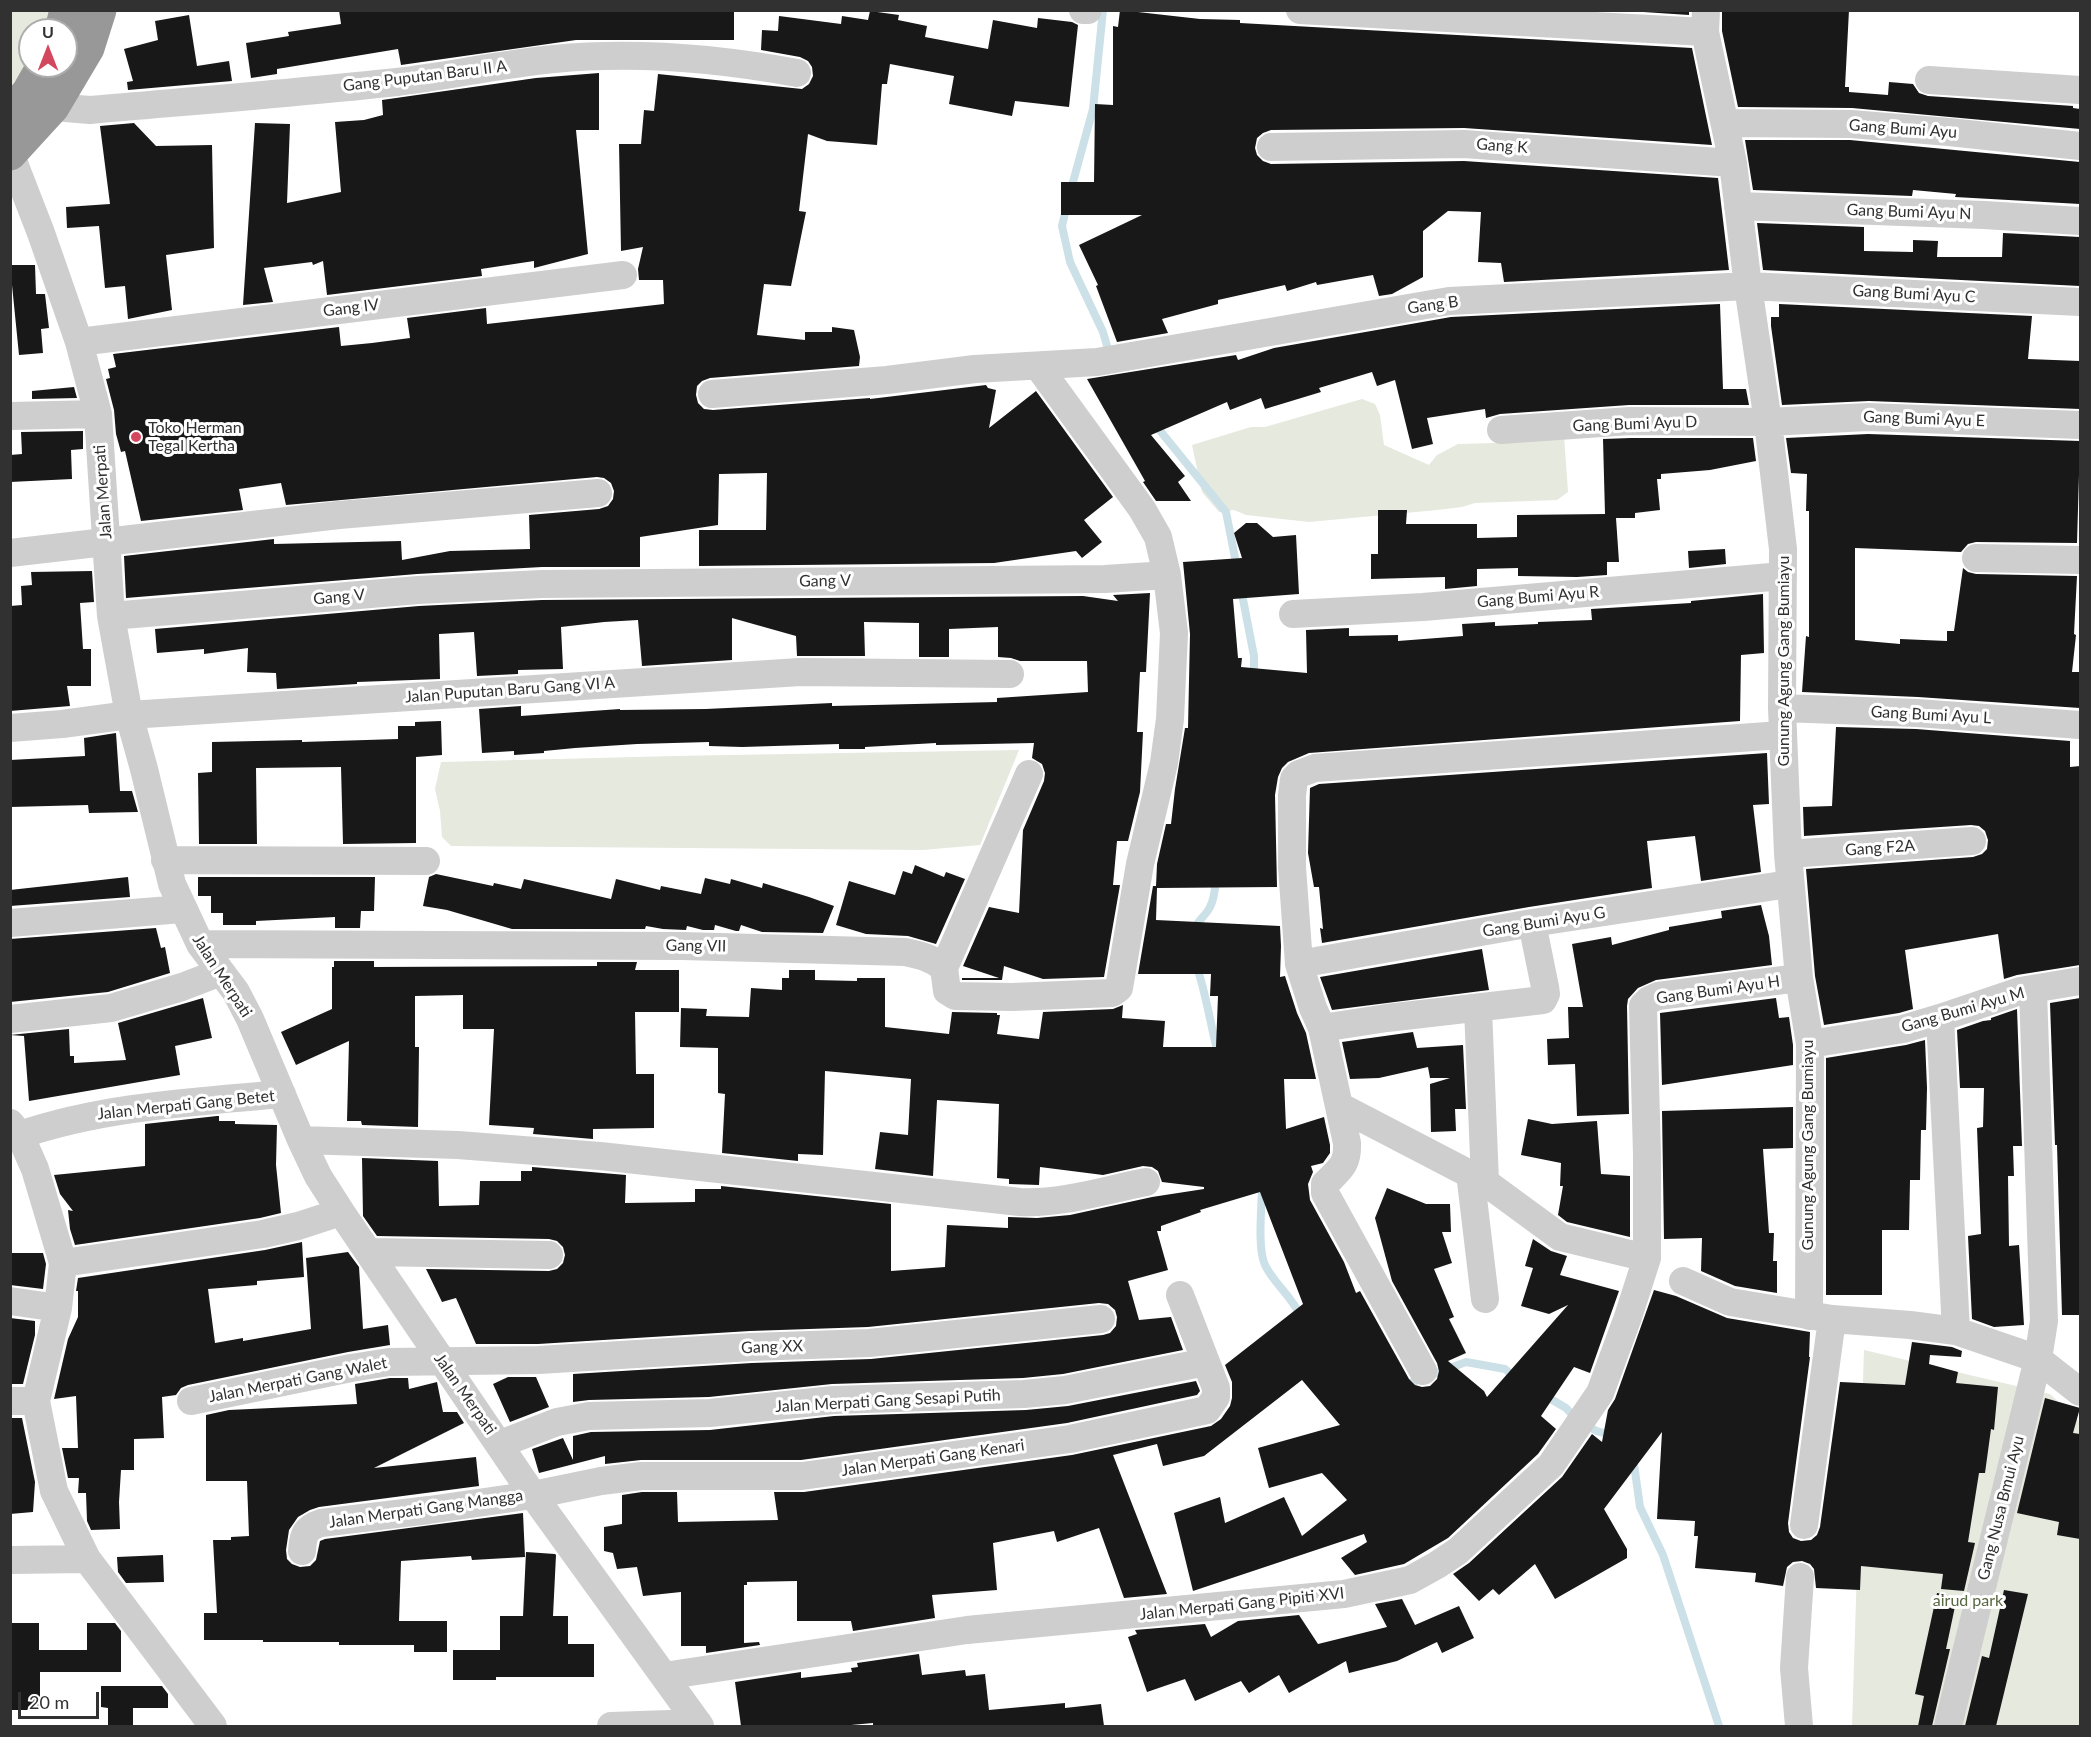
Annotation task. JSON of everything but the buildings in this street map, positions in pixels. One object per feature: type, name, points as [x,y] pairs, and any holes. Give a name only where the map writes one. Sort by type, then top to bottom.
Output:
[{"type":"highway","points":[[11,154],[54,107],[88,48],[100,10]]},
{"type":"highway","points":[[10,113],[28,92],[36,78]]},
{"type":"street","points":[[1300,10],[1706,21]]},
{"type":"street","name":"Gunung Agung Gang Bumiayu","points":[[1706,21],[1733,163],[1783,549],[1782,722],[1788,854],[1799,978],[1809,1044],[1820,1318],[1804,1525]]},
{"type":"street","name":"Gang Puputan Baru II A","points":[[54,107],[90,110],[375,84],[552,59],[587,57],[661,55],[749,64],[797,73]]},
{"type":"street","points":[[1929,80],[2080,90]]},
{"type":"street","name":"Gang Bumi Ayu","points":[[1726,123],[1851,124],[2080,146]]},
{"type":"street","name":"Gang K","points":[[1270,147],[1464,144],[1733,163]]},
{"type":"street","name":"Jalan Merpati","points":[[11,154],[79,342],[98,414],[111,616],[129,715],[165,860],[182,909],[200,944],[236,992],[250,1019],[318,1176],[533,1494],[699,1725]]},
{"type":"street","name":"Gang Bumi Ayu N","points":[[1738,206],[2080,221]]},
{"type":"street","name":"Gang IV","points":[[79,342],[623,276]]},
{"type":"street","name":"Gang Bumi Ayu C","points":[[1748,286],[2080,302]]},
{"type":"street","name":"Gang B","points":[[712,394],[887,380],[975,369],[1109,359],[1449,302],[1748,286]]},
{"type":"street","points":[[1029,774],[944,968],[947,992],[960,997],[1112,993],[1119,988],[1140,864],[1164,763],[1170,719],[1174,633],[1167,575],[1158,537],[1142,509],[1038,366]]},
{"type":"street","points":[[10,416],[98,414]]},
{"type":"street","name":"Gang Bumi Ayu E","points":[[1768,422],[1868,417],[2080,425]]},
{"type":"street","name":"Gang Bumi Ayu D","points":[[1501,430],[1630,421],[1768,422]]},
{"type":"street","points":[[10,553],[107,540],[373,512],[598,493]]},
{"type":"street","points":[[1976,558],[2080,560]]},
{"type":"street","name":"Gang V","points":[[111,616],[418,590],[542,584],[1106,579],[1167,575]]},
{"type":"street","name":"Gang Bumi Ayu R","points":[[1293,614],[1435,606],[1783,576]]},
{"type":"street","name":"Jalan Puputan Baru Gang VI A","points":[[10,728],[129,715],[800,672],[1010,674]]},
{"type":"street","name":"Gang Bumi Ayu L","points":[[1423,1371],[1325,1193],[1325,1184],[1345,1164],[1347,1143],[1322,1028],[1299,964],[1292,867],[1294,779],[1305,770],[1315,768],[1782,722],[1917,713],[2080,725]]},
{"type":"street","name":"Gang F2A","points":[[1788,854],[1972,841]]},
{"type":"street","points":[[165,860],[426,861]]},
{"type":"street","name":"Gang Bumi Ayu G","points":[[1299,964],[1532,923],[1790,884]]},
{"type":"street","points":[[10,923],[182,909]]},
{"type":"street","points":[[1322,1028],[1543,1000],[1545,987],[1532,923]]},
{"type":"street","name":"Gang VII","points":[[200,944],[682,946],[905,952],[923,956],[944,968]]},
{"type":"street","points":[[10,1019],[111,1008],[182,987],[221,972]]},
{"type":"street","name":"Gang Bumi Ayu H","points":[[1647,1258],[1643,1006],[1658,996],[1799,978]]},
{"type":"street","name":"Gang Bumi Ayu M","points":[[1809,1044],[1903,1029],[1996,999],[2080,981]]},
{"type":"street","name":"Gang Nusa Bmui Ayu","points":[[1948,1726],[2037,1359],[2044,1321],[2033,990]]},
{"type":"street","points":[[1478,1008],[1477,1178],[1485,1299]]},
{"type":"street","points":[[1940,1018],[1956,1331]]},
{"type":"street","name":"Jalan Merpati Gang Betet","points":[[15,1129],[127,1109],[282,1094]]},
{"type":"street","points":[[1339,1106],[1477,1178],[1560,1237],[1647,1258]]},
{"type":"street","points":[[15,1129],[23,1168],[63,1263],[58,1308],[23,1401],[54,1491],[87,1559],[213,1726]]},
{"type":"street","points":[[301,1140],[458,1145],[600,1156],[1040,1203],[1146,1182]]},
{"type":"street","points":[[63,1263],[263,1234],[298,1226],[341,1212]]},
{"type":"street","points":[[370,1252],[549,1255]]},
{"type":"street","name":"Jalan Merpati Gang Pipiti XVI","points":[[664,1676],[967,1630],[1344,1594],[1410,1580],[1458,1551],[1551,1465],[1600,1393],[1647,1258]]},
{"type":"street","points":[[1683,1281],[1730,1302],[1820,1318],[1956,1331],[2037,1359],[2080,1392]]},
{"type":"street","name":"Jalan Merpati Gang Kenari","points":[[533,1494],[641,1476],[802,1476],[1070,1439],[1207,1410],[1216,1397],[1216,1388],[1180,1294]]},
{"type":"street","points":[[10,1301],[58,1308]]},
{"type":"street","name":"Gang XX","points":[[442,1362],[539,1360],[751,1347],[870,1343],[1101,1319]]},
{"type":"street","name":"Jalan Merpati Gang Walet","points":[[191,1401],[389,1362],[442,1362]]},
{"type":"street","name":"Jalan Merpati Gang Sesapi Putih","points":[[500,1444],[557,1422],[589,1416],[710,1413],[833,1400],[1024,1394],[1065,1390],[1206,1362]]},
{"type":"street","name":"Jalan Merpati Gang Mangga","points":[[302,1551],[308,1528],[321,1523],[533,1494]]},
{"type":"street","points":[[10,1560],[87,1559]]},
{"type":"street","points":[[1799,1726],[1794,1668],[1800,1577]]},
{"type":"street","points":[[611,1726],[699,1725]]},
{"type":"green space","points":[[11,11],[53,11],[50,18],[18,18],[18,77],[11,86]]},
{"type":"green space","points":[[1362,399],[1375,404],[1380,415],[1384,445],[1429,465],[1437,455],[1458,444],[1496,443],[1564,436],[1568,492],[1557,500],[1475,503],[1437,510],[1309,522],[1246,515],[1234,510],[1219,512],[1202,492],[1192,445],[1251,427],[1265,427]]},
{"type":"green space","points":[[1019,750],[980,845],[923,850],[451,846],[442,837],[435,789],[441,762]]},
{"type":"green space","name":"airud park","points":[[1864,1350],[2050,1394],[2080,1422],[2080,1726],[1852,1726]]},
{"type":"waterway","points":[[1070,193],[1093,109],[1103,10]]},
{"type":"waterway","points":[[1067,205],[1062,226],[1070,262],[1103,332],[1110,356]]},
{"type":"waterway","points":[[1153,422],[1226,512],[1237,568]]},
{"type":"waterway","points":[[1241,589],[1254,656],[1254,677]]},
{"type":"waterway","points":[[1194,931],[1212,904],[1216,878]]},
{"type":"waterway","points":[[1196,964],[1218,1053]]},
{"type":"waterway","points":[[1262,1185],[1261,1248],[1265,1265],[1294,1304],[1302,1319]]},
{"type":"waterway","points":[[1402,1386],[1466,1362],[1505,1369],[1516,1378]]},
{"type":"waterway","points":[[1542,1394],[1566,1408],[1579,1422],[1613,1436]]},
{"type":"waterway","points":[[1633,1457],[1640,1507],[1663,1555],[1719,1726]]},
{"type":"place","name":"Toko Herman Tegal Kertha","points":[[136,437]]}]
